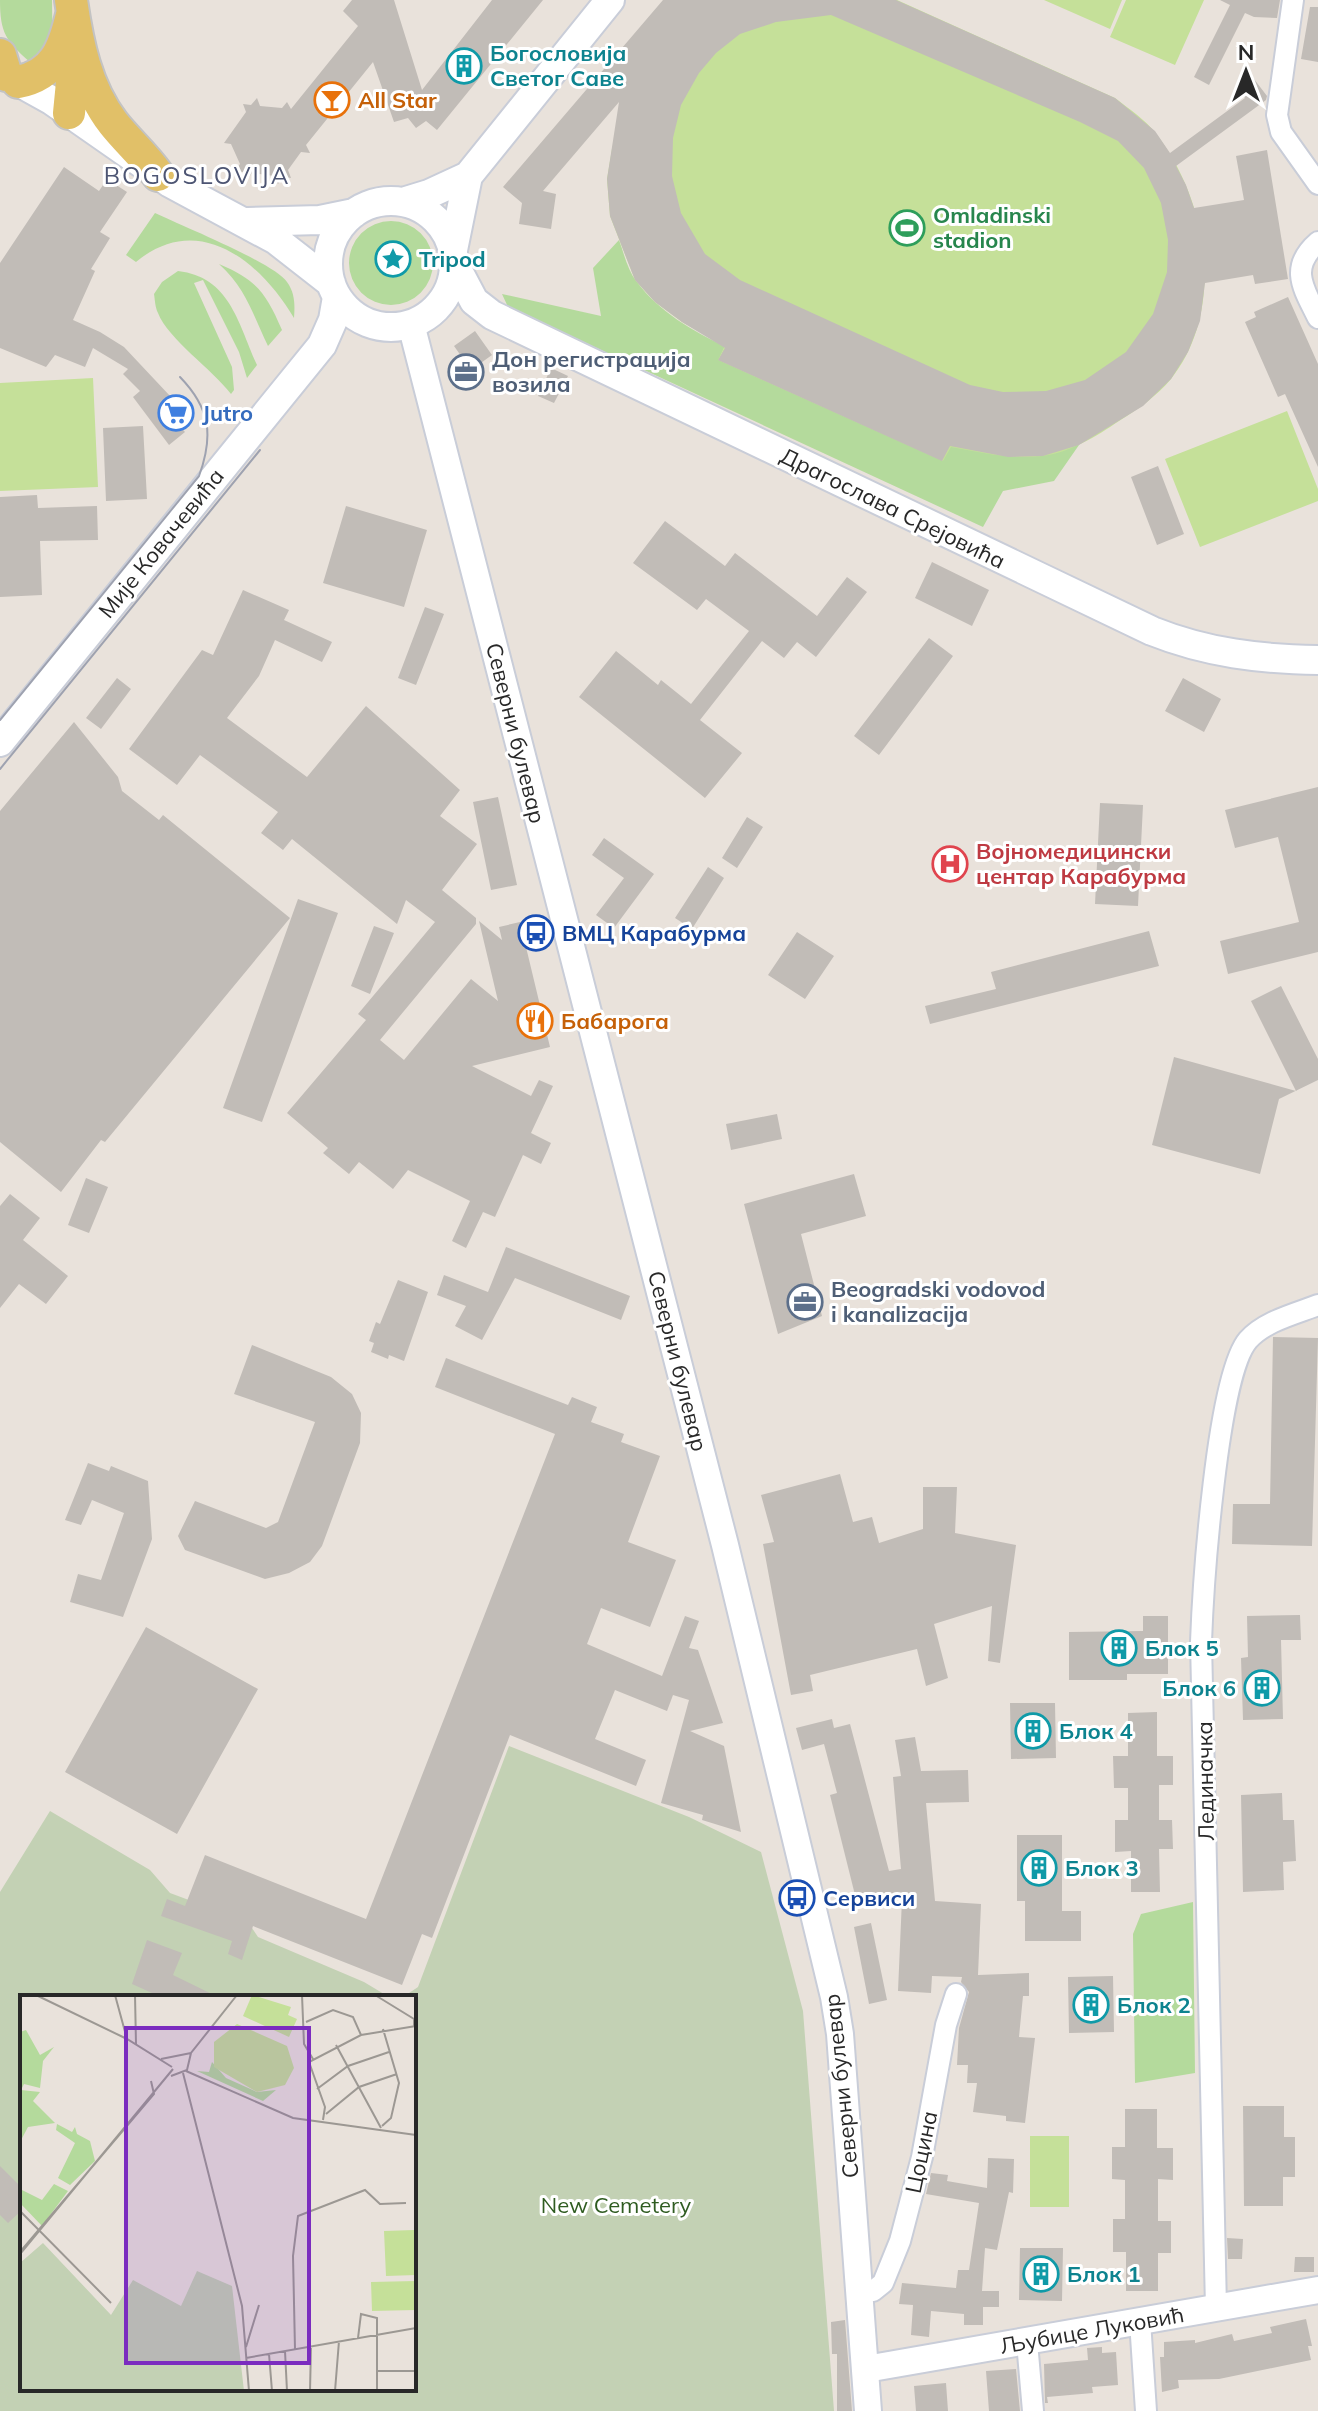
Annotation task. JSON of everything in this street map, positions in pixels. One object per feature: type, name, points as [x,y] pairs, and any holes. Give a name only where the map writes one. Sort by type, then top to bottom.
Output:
[{"type":"main road","points":[[244,221],[320,220],[354,213],[377,202],[403,202],[468,176],[610,0]]},
{"type":"main road","points":[[6,71],[32,79],[53,65],[62,52],[73,15]]},
{"type":"main road","points":[[69,113],[73,15]]},
{"type":"main road","points":[[73,15],[87,73],[105,110],[158,175]]},
{"type":"main road","points":[[6,71],[158,175],[276,240],[334,290],[348,310],[371,324]]},
{"type":"main road","points":[[422,317],[449,290],[468,176]]},
{"type":"main road","points":[[403,202],[435,218],[446,233],[466,290],[482,309]]},
{"type":"main road","name":"Мије Ковачевића","points":[[0,742],[322,345],[333,320],[334,290],[328,264],[331,244],[340,227],[354,213]]},
{"type":"main road","name":"Драгослава Срејовића","points":[[422,317],[457,307],[482,309],[1152,631],[1186,644],[1225,653],[1264,659],[1318,660]]},
{"type":"main road","name":"Мије Ковачевића","points":[[322,345],[371,324],[385,327],[422,317]]},
{"type":"street","points":[[1293,0],[1277,115],[1281,132],[1318,184]]},
{"type":"street","points":[[1318,242],[1306,254],[1300,275],[1318,318]]},
{"type":"street","name":"Северни булевар","points":[[422,317],[834,1997],[840,2034],[868,2411]]},
{"type":"street","name":"Лединачка","points":[[1216,2308],[1201,1642],[1204,1582],[1223,1427],[1239,1353],[1250,1338],[1265,1326],[1318,1305]]},
{"type":"street","name":"Цоцина","points":[[860,2292],[873,2291],[883,2283],[900,2241],[922,2157],[946,2025],[956,1994]]},
{"type":"street","name":"Љубице Луковић","points":[[866,2369],[1318,2290]]},
{"type":"street","points":[[1140,2321],[1146,2411]]},
{"type":"street","points":[[1027,2342],[1033,2411]]},
{"type":"green space","points":[[0,0],[52,0],[51,35],[44,49],[30,62],[6,36],[1,21]]},
{"type":"green space","name":"Omladinski stadion","points":[[755,0],[897,0],[1115,98],[1137,114],[1156,134],[1188,190],[1204,255],[1204,289],[1199,321],[1188,351],[1166,385],[1110,427],[1062,451],[1019,457],[951,447],[943,461],[718,360],[725,346],[682,322],[655,302],[635,280],[610,216],[607,179],[621,120]]},
{"type":"green space","points":[[1044,0],[1122,0],[1110,29]]},
{"type":"green space","points":[[1126,0],[1204,0],[1175,65],[1110,37]]},
{"type":"green space","points":[[155,213],[246,255],[279,274],[292,290],[294,318],[264,278],[226,249],[204,242],[182,241],[159,247],[136,262],[126,255]]},
{"type":"green space","points":[[391,221],[407,224],[421,233],[430,247],[433,263],[430,279],[421,293],[407,302],[391,305],[375,302],[361,293],[352,279],[349,263],[352,247],[361,233],[375,224]]},
{"type":"green space","points":[[619,240],[631,273],[646,293],[677,320],[725,346],[719,359],[942,460],[950,446],[1079,445],[1054,481],[1003,491],[983,527],[508,307],[502,294],[601,316],[593,268]]},
{"type":"green space","points":[[219,264],[251,282],[271,306],[282,330],[268,346],[243,293]]},
{"type":"green space","points":[[178,271],[196,275],[221,292],[244,333],[257,365],[247,378],[239,352],[203,280],[194,283],[232,367],[234,390],[231,394],[171,333],[157,311],[154,294],[162,282]]},
{"type":"green space","points":[[93,378],[98,487],[0,491],[0,383]]},
{"type":"green space","points":[[1287,411],[1318,489],[1318,501],[1200,547],[1165,459]]},
{"type":"green space","name":"New Cemetery","points":[[509,1746],[689,1817],[761,1852],[803,2011],[834,2411],[0,2411],[0,1892],[50,1811],[150,1870],[170,1893],[248,1922],[258,1937],[364,1982],[386,1995],[20,1995],[20,2391],[416,2391],[416,1995],[406,1995],[418,1987]]},
{"type":"green space","points":[[1193,1902],[1195,2073],[1135,2083],[1133,1934],[1141,1914]]},
{"type":"green space","points":[[1030,2136],[1069,2136],[1069,2207],[1030,2207]]},
{"type":"building","points":[[352,0],[394,0],[422,90],[492,0],[543,0],[437,130],[426,121],[416,128],[408,118],[394,122],[373,62],[306,145],[310,153],[301,152],[288,170],[291,178],[283,177],[278,184],[274,176],[252,173],[247,180],[243,172],[235,171],[240,164],[231,144],[224,143],[246,112],[243,104],[251,105],[257,98],[260,106],[282,108],[287,102],[291,109],[358,26],[343,11]]},
{"type":"building","points":[[663,0],[896,0],[1115,98],[1155,131],[1170,153],[1245,98],[1239,90],[1254,79],[1267,96],[1266,100],[1176,166],[1194,208],[1244,200],[1236,156],[1267,150],[1288,279],[1255,284],[1253,275],[1205,283],[1200,321],[1188,352],[1171,379],[1143,406],[1079,445],[1043,456],[1008,457],[950,446],[942,461],[718,360],[725,348],[655,302],[635,280],[610,216],[607,179],[619,102],[543,191],[556,194],[551,229],[519,224],[522,203],[503,187]],"holes":[[[831,15],[1118,141],[1144,168],[1161,203],[1168,240],[1167,272],[1153,314],[1126,352],[1085,380],[1046,391],[1003,392],[970,385],[740,280],[705,254],[681,213],[672,176],[673,138],[681,105],[699,73],[716,53],[740,34],[776,22]]]},
{"type":"building","points":[[1220,0],[1280,0],[1277,18],[1254,17],[1245,13],[1209,85],[1194,77],[1230,5]]},
{"type":"building","points":[[1310,7],[1318,7],[1318,62],[1301,59]]},
{"type":"building","points":[[64,167],[99,191],[107,179],[127,192],[100,232],[110,238],[91,269],[95,271],[73,320],[124,347],[186,413],[176,422],[185,432],[169,445],[133,397],[140,391],[123,374],[128,369],[93,348],[85,367],[55,355],[46,367],[0,348],[0,263]]},
{"type":"building","points":[[1288,297],[1318,364],[1318,467],[1285,394],[1278,397],[1245,322],[1256,317],[1254,312]]},
{"type":"building","points":[[475,331],[492,355],[471,370],[454,346]]},
{"type":"building","points":[[551,368],[568,376],[554,403],[538,396]]},
{"type":"building","points":[[143,426],[147,499],[106,501],[103,428]]},
{"type":"building","points":[[1158,466],[1184,534],[1157,545],[1131,477]]},
{"type":"building","points":[[37,495],[38,508],[97,506],[98,540],[40,541],[42,595],[0,597],[0,497]]},
{"type":"building","points":[[346,506],[427,530],[404,607],[323,583]]},
{"type":"building","points":[[665,521],[725,566],[735,553],[817,616],[847,577],[867,592],[816,657],[797,642],[784,658],[762,641],[700,720],[742,753],[705,798],[579,697],[616,651],[658,685],[661,680],[691,704],[749,631],[706,599],[697,610],[633,563]]},
{"type":"building","points":[[932,562],[989,590],[972,626],[915,598]]},
{"type":"building","points":[[243,590],[289,610],[284,620],[332,642],[322,662],[275,640],[259,676],[227,718],[307,777],[366,706],[460,790],[440,816],[477,844],[442,890],[476,918],[476,924],[380,1040],[404,1060],[471,979],[498,1001],[479,921],[502,940],[499,927],[520,922],[550,1047],[472,1066],[531,1096],[539,1080],[553,1086],[531,1133],[551,1143],[541,1164],[523,1155],[495,1217],[483,1212],[466,1248],[452,1241],[470,1201],[408,1170],[393,1189],[359,1162],[349,1174],[323,1153],[328,1148],[287,1113],[366,1020],[358,1014],[435,922],[406,900],[397,924],[292,839],[283,850],[261,833],[278,812],[200,755],[177,785],[129,749],[202,650],[213,655]]},
{"type":"building","points":[[425,607],[444,614],[416,685],[398,678]]},
{"type":"building","points":[[929,638],[953,656],[879,755],[854,736]]},
{"type":"building","points":[[117,678],[131,689],[101,729],[86,718]]},
{"type":"building","points":[[1183,678],[1221,699],[1204,732],[1165,711]]},
{"type":"building","points":[[74,722],[118,777],[122,791],[159,820],[163,815],[290,918],[105,1142],[101,1140],[61,1192],[0,1142],[0,811]]},
{"type":"building","points":[[1318,787],[1318,952],[1228,974],[1220,941],[1299,922],[1278,837],[1235,848],[1225,810]]},
{"type":"building","points":[[498,797],[517,885],[491,890],[473,802]]},
{"type":"building","points":[[1100,803],[1143,805],[1138,906],[1095,904]]},
{"type":"building","points":[[747,817],[763,827],[737,868],[722,858]]},
{"type":"building","points":[[604,838],[654,874],[614,928],[596,915],[624,878],[592,855]]},
{"type":"building","points":[[708,867],[724,878],[692,929],[675,918]]},
{"type":"building","points":[[298,899],[338,913],[262,1122],[223,1108]]},
{"type":"building","points":[[374,926],[394,933],[370,994],[351,986]]},
{"type":"building","points":[[1149,931],[1159,966],[930,1024],[925,1006],[996,989],[991,972]]},
{"type":"building","points":[[797,932],[834,956],[805,999],[768,975]]},
{"type":"building","points":[[1281,986],[1318,1059],[1318,1080],[1296,1091],[1251,1001]]},
{"type":"building","points":[[1174,1057],[1296,1091],[1279,1099],[1260,1174],[1152,1145]]},
{"type":"building","points":[[777,1114],[782,1139],[731,1150],[726,1124]]},
{"type":"building","points":[[854,1174],[866,1216],[801,1234],[822,1316],[778,1334],[744,1204]]},
{"type":"building","points":[[86,1178],[108,1187],[89,1233],[68,1225]]},
{"type":"building","points":[[10,1194],[40,1218],[23,1240],[68,1276],[46,1304],[19,1284],[0,1308],[0,1206]]},
{"type":"building","points":[[506,1247],[630,1296],[621,1320],[515,1278],[482,1340],[455,1326],[466,1306],[437,1295],[444,1275],[488,1292]]},
{"type":"building","points":[[398,1280],[428,1292],[404,1361],[371,1352],[374,1343],[369,1341],[376,1322],[380,1324]]},
{"type":"building","points":[[1273,1337],[1318,1338],[1312,1546],[1232,1544],[1233,1504],[1270,1504]]},
{"type":"building","points":[[252,1345],[331,1377],[352,1394],[361,1413],[360,1443],[322,1546],[310,1562],[289,1573],[265,1579],[185,1550],[178,1536],[195,1501],[266,1528],[278,1522],[315,1422],[234,1394]]},
{"type":"building","points":[[446,1358],[568,1405],[572,1397],[597,1407],[591,1422],[624,1434],[621,1442],[660,1456],[628,1542],[676,1560],[650,1627],[601,1608],[587,1644],[662,1676],[685,1616],[699,1621],[689,1648],[698,1650],[723,1723],[690,1731],[724,1746],[741,1832],[702,1820],[703,1815],[661,1803],[689,1700],[673,1695],[667,1711],[615,1690],[595,1739],[646,1760],[636,1786],[510,1735],[432,1938],[422,1934],[402,1985],[253,1926],[242,1960],[228,1954],[232,1941],[161,1916],[167,1899],[185,1906],[205,1855],[366,1919],[555,1434],[435,1387]]},
{"type":"building","points":[[88,1463],[109,1471],[111,1466],[148,1481],[152,1539],[123,1617],[70,1602],[78,1574],[101,1580],[124,1513],[92,1500],[81,1525],[65,1520]]},
{"type":"building","points":[[840,1474],[853,1522],[872,1517],[879,1543],[923,1529],[923,1487],[957,1487],[955,1533],[1016,1545],[1000,1663],[988,1661],[992,1606],[934,1624],[948,1678],[926,1686],[917,1649],[810,1675],[813,1691],[791,1695],[763,1544],[774,1542],[761,1495]]},
{"type":"building","name":"Блок 6","points":[[1300,1615],[1301,1640],[1281,1640],[1283,1719],[1243,1720],[1241,1658],[1248,1657],[1247,1616]]},
{"type":"building","name":"Блок 5","points":[[1143,1616],[1168,1616],[1168,1674],[1127,1674],[1127,1680],[1069,1680],[1069,1632],[1143,1631]]},
{"type":"building","points":[[146,1627],[258,1689],[177,1834],[65,1772]]},
{"type":"building","name":"Блок 4","points":[[1010,1703],[1055,1703],[1056,1758],[1011,1759]]},
{"type":"building","points":[[1157,1712],[1157,1756],[1173,1756],[1173,1785],[1159,1785],[1159,1820],[1172,1820],[1173,1849],[1159,1849],[1160,1892],[1131,1892],[1131,1851],[1115,1852],[1115,1820],[1128,1820],[1128,1788],[1114,1788],[1113,1756],[1128,1756],[1128,1713]]},
{"type":"building","points":[[832,1719],[834,1728],[850,1724],[889,1871],[901,1869],[893,1777],[901,1776],[895,1740],[915,1737],[921,1771],[968,1770],[969,1802],[926,1803],[935,1901],[981,1904],[978,1975],[1029,1973],[1029,1996],[1023,1996],[1019,2037],[1035,2038],[1025,2123],[1006,2121],[1006,2116],[973,2112],[977,2083],[967,2083],[968,2065],[957,2065],[959,2028],[969,1992],[961,1982],[962,1977],[932,1976],[931,1993],[898,1991],[902,1899],[857,1903],[830,1795],[837,1793],[824,1744],[802,1750],[796,1728]]},
{"type":"building","points":[[1282,1793],[1283,1820],[1294,1820],[1296,1861],[1283,1862],[1284,1890],[1243,1892],[1241,1795]]},
{"type":"building","name":"Блок 3","points":[[1017,1835],[1062,1835],[1062,1911],[1081,1911],[1081,1941],[1025,1941],[1025,1901],[1017,1901]]},
{"type":"building","points":[[871,1923],[887,2000],[869,2004],[854,1927]]},
{"type":"building","points":[[147,1940],[182,1953],[173,1975],[214,1995],[157,1995],[132,1984]]},
{"type":"building","name":"Блок 2","points":[[1113,1976],[1114,2032],[1069,2033],[1068,1977]]},
{"type":"building","points":[[1243,2106],[1284,2106],[1284,2137],[1295,2137],[1295,2177],[1283,2177],[1283,2206],[1244,2206]]},
{"type":"building","points":[[1125,2109],[1157,2109],[1157,2148],[1173,2148],[1173,2180],[1158,2179],[1158,2221],[1171,2221],[1171,2253],[1158,2253],[1158,2291],[1126,2291],[1126,2252],[1113,2252],[1113,2219],[1125,2219],[1125,2180],[1112,2179],[1112,2147],[1125,2147]]},
{"type":"building","points":[[988,2158],[1014,2159],[1013,2193],[1009,2192],[997,2250],[985,2248],[982,2291],[999,2291],[999,2307],[983,2307],[983,2325],[964,2325],[964,2314],[931,2311],[929,2337],[911,2335],[913,2305],[899,2304],[902,2283],[956,2288],[958,2270],[969,2270],[979,2203],[926,2194],[931,2173],[948,2175],[947,2181],[987,2188]]},
{"type":"building","points":[[0,2166],[20,2186],[20,2212],[8,2223],[0,2215]]},
{"type":"building","points":[[1227,2238],[1243,2239],[1242,2259],[1228,2259]]},
{"type":"building","name":"Блок 1","points":[[1020,2248],[1063,2248],[1062,2301],[1019,2300]]},
{"type":"building","points":[[1295,2257],[1314,2257],[1314,2272],[1294,2272]]},
{"type":"building","points":[[1306,2319],[1312,2346],[1308,2346],[1311,2360],[1219,2379],[1178,2380],[1179,2388],[1162,2392],[1160,2357],[1164,2357],[1164,2342],[1195,2340],[1195,2343],[1232,2334],[1234,2341],[1272,2333],[1270,2327]]},
{"type":"building","points":[[845,2320],[852,2411],[837,2411],[837,2354],[832,2354],[831,2322]]},
{"type":"building","points":[[1102,2347],[1102,2353],[1116,2352],[1118,2385],[1092,2387],[1093,2393],[1047,2397],[1048,2403],[1045,2403],[1044,2364],[1088,2360],[1087,2348]]},
{"type":"building","points":[[1016,2369],[1020,2411],[989,2411],[986,2371]]},
{"type":"building","points":[[946,2383],[948,2411],[916,2411],[914,2386]]},
{"type":"tram line","points":[[0,720],[199,476],[207,448],[206,423],[198,400],[180,377]]},
{"type":"tram line","points":[[0,769],[260,450]]},
{"type":"place","name":"Богословија Светог Саве","points":[[464,66]]},
{"type":"place","name":"All Star","points":[[332,100]]},
{"type":"place","name":"Omladinski stadion","points":[[907,228]]},
{"type":"place","name":"Tripod","points":[[393,259]]},
{"type":"place","name":"Дон регистрација возила","points":[[466,372]]},
{"type":"place","name":"Jutro","points":[[176,413]]},
{"type":"place","name":"Војномедицински центар Карабурма","points":[[950,864]]},
{"type":"place","name":"ВМЦ Карабурма","points":[[536,933]]},
{"type":"place","name":"Бабарога","points":[[535,1021]]},
{"type":"place","name":"Beogradski vodovod i kanalizacija","points":[[805,1302]]},
{"type":"place","name":"Блок 5","points":[[1119,1648]]},
{"type":"place","name":"Блок 6","points":[[1262,1688]]},
{"type":"place","name":"Блок 4","points":[[1033,1731]]},
{"type":"place","name":"Блок 3","points":[[1039,1868]]},
{"type":"place","name":"Сервиси","points":[[797,1898]]},
{"type":"place","name":"Блок 2","points":[[1091,2005]]},
{"type":"place","name":"Блок 1","points":[[1041,2274]]},
{"type":"district","name":"BOGOSLOVIJA","points":[[197,175]]}]
